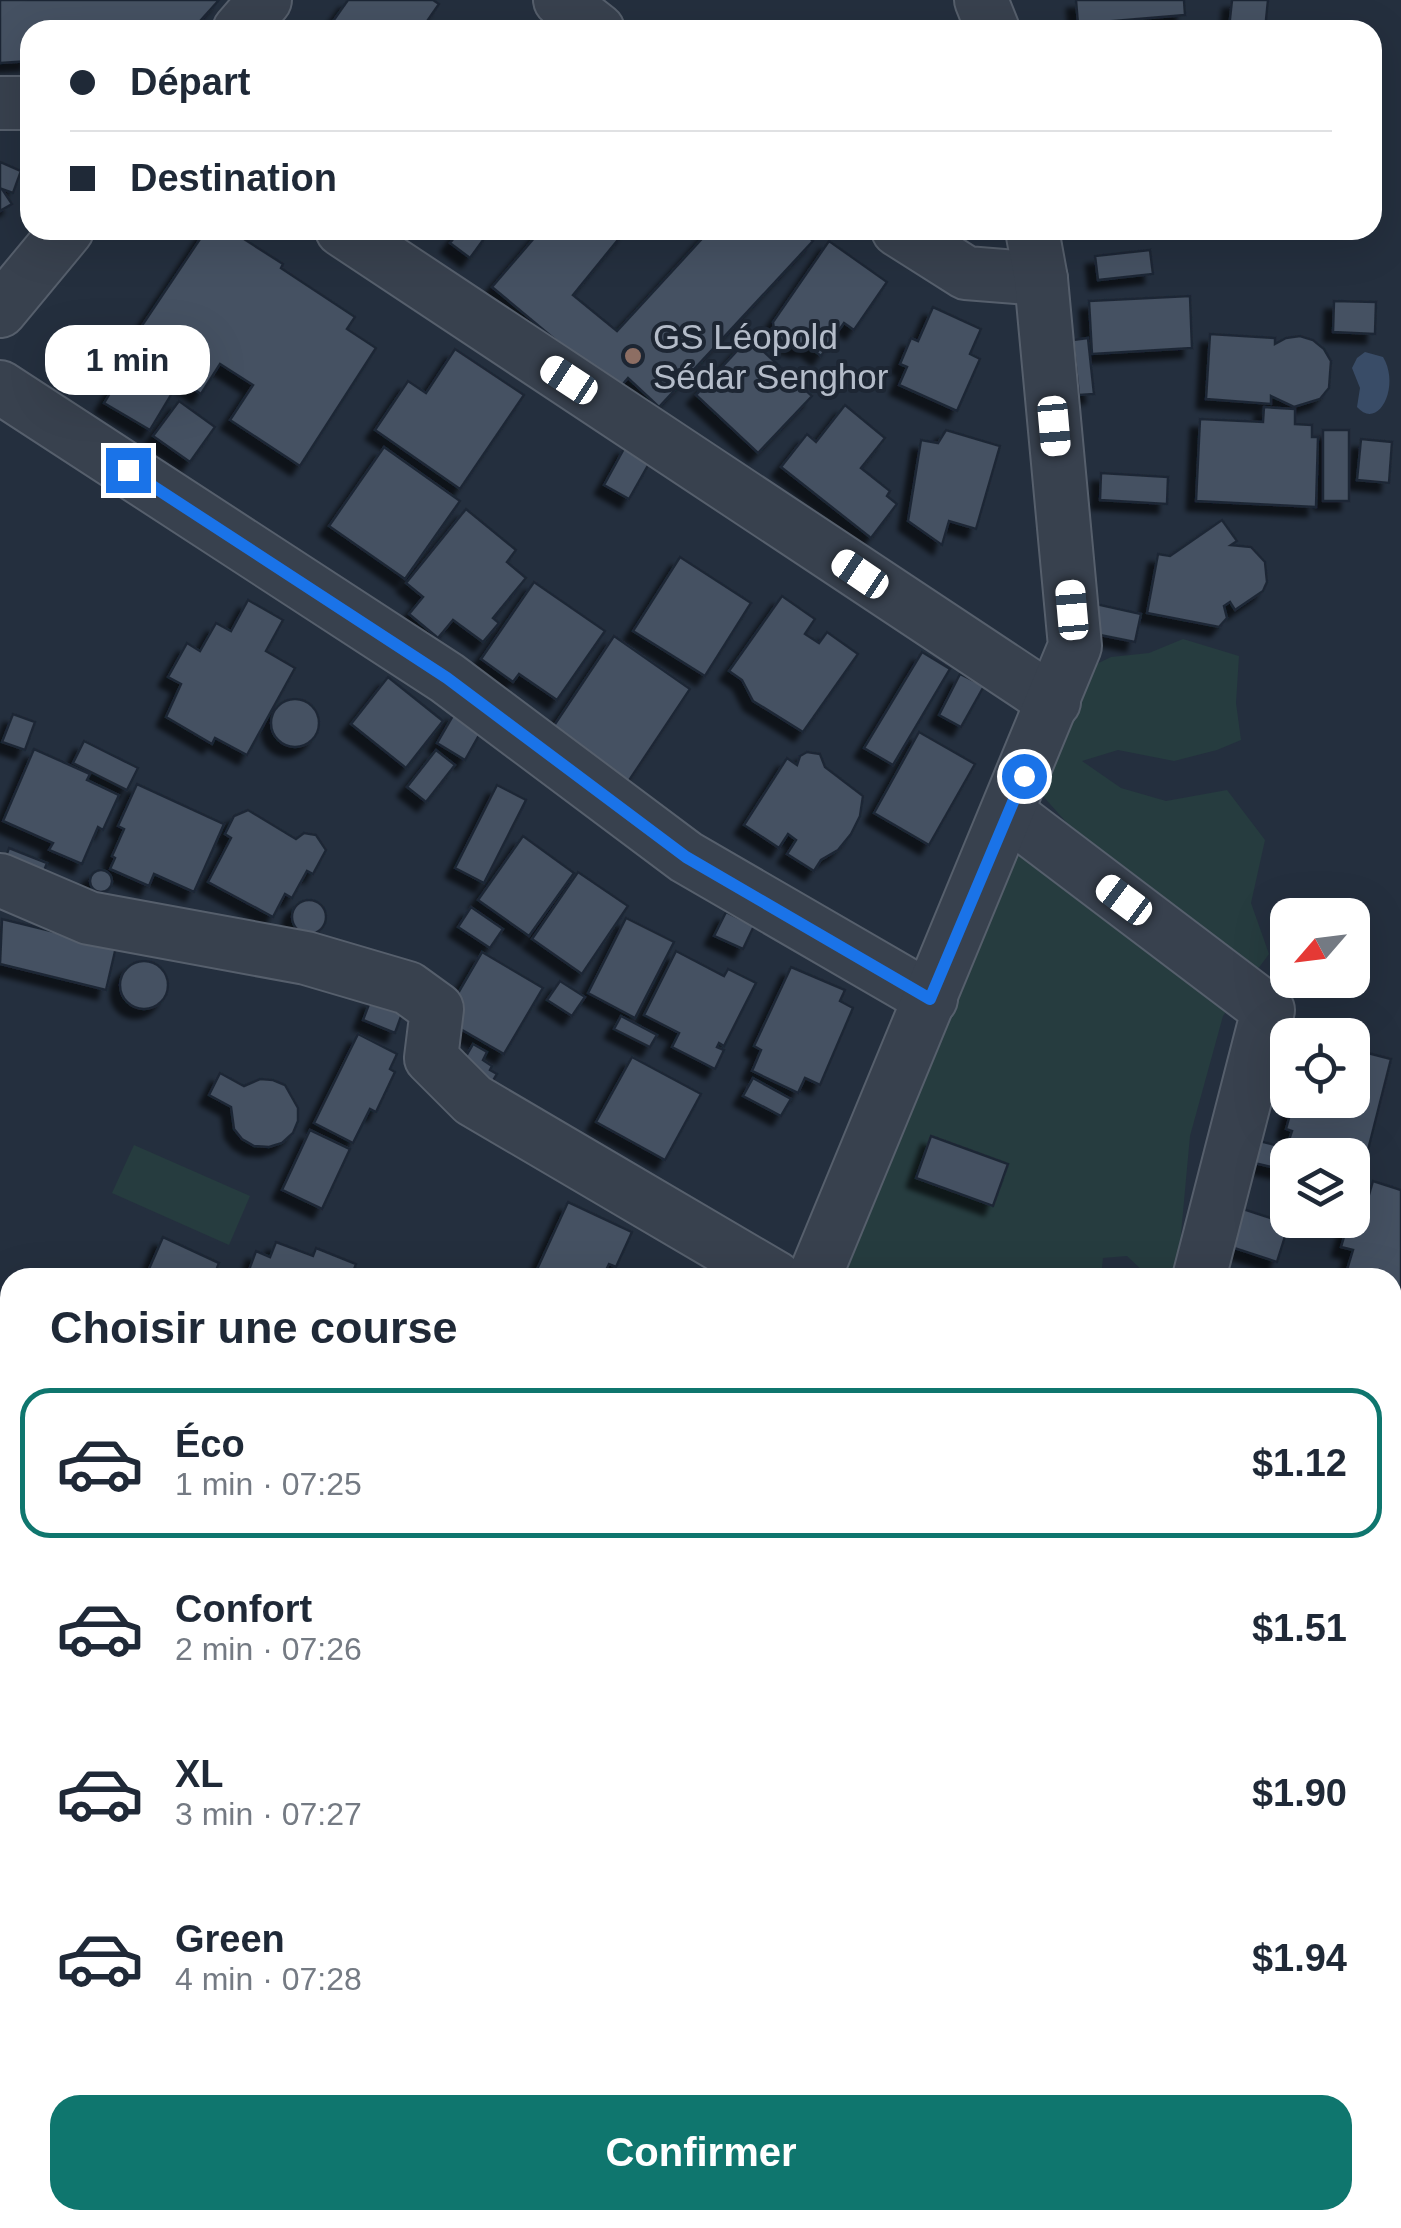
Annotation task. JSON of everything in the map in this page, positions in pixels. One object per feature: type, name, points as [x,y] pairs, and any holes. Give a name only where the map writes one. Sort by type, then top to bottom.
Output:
[{"type":"street","points":[[247,20],[266,0]]},
{"type":"street","points":[[560,0],[585,20]]},
{"type":"street","points":[[0,311],[59,240]]},
{"type":"street","points":[[357,240],[1054,702]]},
{"type":"street","points":[[818,1268],[1075,646],[1036,254],[966,273],[914,240]]},
{"type":"street","points":[[0,387],[447,678],[686,857],[930,999]]},
{"type":"street","points":[[1008,812],[1268,1010],[1202,1268]]},
{"type":"street","points":[[0,880],[90,918],[306,958],[408,988],[437,1010],[431,1058],[474,1100],[759,1268]]},
{"type":"green space","points":[[1183,639],[1239,656],[1236,703],[1241,740],[1174,761],[1118,750],[1082,761],[1121,788],[1166,801],[1227,790],[1265,840],[1251,903],[1269,954],[1223,1016],[1190,1136],[1178,1268],[1140,1268],[1127,1256],[1103,1258],[1102,1268],[818,1268],[1017,840],[1108,869],[1042,795],[1072,721],[1082,671],[1111,657],[1149,653]]},
{"type":"green space","points":[[134,1145],[250,1196],[229,1245],[112,1193]]},
{"type":"water","points":[[1365,352],[1383,357],[1388,369],[1385,402],[1372,414],[1357,407],[1360,388],[1352,368]]},
{"type":"building","points":[[0,0],[219,0],[201,20],[20,20],[20,62],[0,63]]},
{"type":"building","points":[[348,0],[433,0],[439,4],[428,20],[334,20]]},
{"type":"building","points":[[1076,0],[1184,0],[1185,15],[1078,20]]},
{"type":"building","points":[[1232,0],[1268,0],[1266,20],[1230,20]]},
{"type":"building","points":[[0,162],[20,174],[13,193],[2,189],[12,204],[0,211]]},
{"type":"building","points":[[199,240],[246,240],[355,317],[347,329],[376,348],[300,466],[230,420],[253,385],[220,364],[201,394],[129,345]]},
{"type":"building","points":[[452,240],[483,240],[470,258],[450,243]]},
{"type":"building","name":"GS Léopold Sédar Senghor","points":[[532,240],[618,240],[573,295],[617,331],[701,240],[813,241],[659,407],[628,378],[617,391],[492,287]]},
{"type":"building","points":[[829,241],[887,282],[854,330],[844,323],[821,356],[808,346],[783,343],[773,322]]},
{"type":"building","points":[[1150,250],[1153,274],[1098,280],[1095,256]]},
{"type":"building","points":[[1190,296],[1192,348],[1092,354],[1089,301]]},
{"type":"building","points":[[1334,301],[1376,302],[1375,334],[1333,332]]},
{"type":"building","points":[[933,307],[981,329],[970,354],[980,359],[957,411],[899,385],[907,367],[900,364],[911,338],[918,341]]},
{"type":"building","points":[[1210,334],[1275,338],[1275,344],[1300,336],[1313,340],[1331,361],[1329,388],[1320,399],[1294,407],[1271,396],[1271,404],[1206,399]]},
{"type":"building","points":[[749,338],[812,396],[758,453],[696,395]]},
{"type":"building","points":[[1088,338],[1094,394],[1079,395],[1073,340]]},
{"type":"building","points":[[455,349],[524,395],[460,489],[375,430],[408,381],[426,393]]},
{"type":"building","points":[[128,363],[174,390],[150,430],[104,403]]},
{"type":"building","points":[[179,401],[215,427],[190,462],[153,436]]},
{"type":"building","points":[[845,405],[885,438],[861,468],[890,491],[887,496],[897,504],[871,538],[781,467],[807,434],[816,442]]},
{"type":"building","points":[[1264,407],[1295,409],[1295,424],[1312,425],[1312,437],[1318,437],[1316,507],[1196,501],[1200,419],[1263,422]]},
{"type":"building","points":[[946,430],[1000,446],[976,529],[949,521],[942,545],[908,521],[921,440],[938,443]]},
{"type":"building","points":[[1323,430],[1349,430],[1349,501],[1323,501]]},
{"type":"building","points":[[1361,439],[1392,442],[1389,483],[1357,480]]},
{"type":"building","points":[[626,445],[651,460],[629,499],[604,485]]},
{"type":"building","points":[[384,447],[460,501],[405,579],[329,526]]},
{"type":"building","points":[[1101,473],[1168,477],[1167,504],[1100,500]]},
{"type":"building","points":[[466,509],[516,550],[507,562],[526,578],[493,618],[499,623],[483,642],[453,620],[438,638],[409,614],[423,597],[406,583]]},
{"type":"building","points":[[1222,520],[1237,541],[1231,545],[1251,547],[1265,562],[1267,582],[1263,591],[1235,610],[1230,602],[1224,606],[1227,618],[1219,627],[1147,613],[1158,554],[1170,556]]},
{"type":"building","points":[[680,557],[751,603],[705,676],[633,631]]},
{"type":"building","points":[[534,582],[605,631],[557,700],[519,674],[513,682],[481,659]]},
{"type":"building","points":[[782,596],[815,619],[805,634],[819,643],[827,632],[858,654],[803,732],[753,701],[742,680],[729,671]]},
{"type":"building","points":[[248,600],[283,620],[266,651],[295,668],[247,755],[215,738],[212,744],[166,717],[181,684],[168,677],[187,643],[200,651],[216,623],[231,631]]},
{"type":"building","points":[[1096,604],[1141,614],[1135,642],[1090,633]]},
{"type":"building","points":[[614,636],[690,689],[622,791],[545,739]]},
{"type":"building","points":[[922,652],[950,669],[893,765],[864,748]]},
{"type":"building","points":[[960,674],[984,686],[961,727],[939,715]]},
{"type":"building","points":[[388,677],[443,721],[406,768],[351,724]]},
{"type":"building","points":[[295,699],[312,706],[319,723],[312,740],[295,747],[278,740],[271,723],[278,706]]},
{"type":"building","points":[[455,712],[483,728],[465,760],[437,743]]},
{"type":"building","points":[[13,714],[35,722],[25,750],[2,742]]},
{"type":"building","points":[[919,732],[975,764],[929,845],[874,813]]},
{"type":"building","points":[[84,741],[138,768],[127,790],[73,763]]},
{"type":"building","points":[[34,749],[90,774],[87,780],[119,795],[103,830],[98,827],[82,864],[49,850],[53,843],[3,821]]},
{"type":"building","points":[[436,750],[455,765],[426,802],[407,787]]},
{"type":"building","points":[[807,752],[820,754],[825,767],[863,796],[860,816],[851,834],[814,871],[787,854],[796,840],[788,834],[779,848],[744,825],[787,758],[797,765],[800,756]]},
{"type":"building","points":[[137,784],[224,824],[194,892],[154,874],[149,886],[110,869],[124,829],[118,826]]},
{"type":"building","points":[[497,785],[526,800],[484,883],[455,868]]},
{"type":"building","points":[[248,810],[296,839],[304,833],[316,835],[326,850],[313,874],[307,871],[292,898],[285,894],[273,917],[208,882],[231,838],[225,834],[234,816]]},
{"type":"building","points":[[523,836],[574,873],[529,936],[478,900]]},
{"type":"building","points":[[9,848],[47,863],[41,879],[3,864]]},
{"type":"building","points":[[101,870],[109,873],[109,889],[101,892],[93,889],[90,881],[93,873]]},
{"type":"building","points":[[578,872],[628,906],[582,974],[532,939]]},
{"type":"building","points":[[309,900],[321,905],[326,917],[321,929],[309,934],[297,929],[292,917],[297,905]]},
{"type":"building","points":[[471,907],[503,929],[490,948],[458,927]]},
{"type":"building","points":[[726,912],[754,926],[743,949],[714,936]]},
{"type":"building","points":[[626,918],[674,942],[635,1018],[588,993]]},
{"type":"building","points":[[2,919],[116,947],[106,990],[0,964]]},
{"type":"building","points":[[676,951],[724,976],[728,969],[756,983],[724,1046],[719,1043],[717,1047],[724,1050],[715,1069],[672,1047],[679,1033],[644,1015]]},
{"type":"building","points":[[482,952],[543,988],[504,1054],[443,1019]]},
{"type":"building","points":[[144,961],[161,968],[168,985],[161,1002],[144,1009],[127,1002],[120,985],[127,968]]},
{"type":"building","points":[[791,967],[845,990],[840,1001],[853,1008],[820,1085],[805,1078],[798,1093],[752,1071],[761,1050],[754,1046]]},
{"type":"building","points":[[560,981],[585,997],[572,1016],[547,1000]]},
{"type":"building","points":[[371,999],[403,1011],[395,1033],[363,1020]]},
{"type":"building","points":[[621,1016],[657,1035],[650,1047],[614,1029]]},
{"type":"building","points":[[358,1034],[397,1054],[390,1069],[395,1072],[376,1112],[370,1109],[353,1143],[314,1123]]},
{"type":"building","points":[[473,1044],[487,1052],[483,1060],[497,1074],[490,1086],[459,1068]]},
{"type":"building","points":[[1370,1054],[1391,1059],[1370,1142],[1370,1138],[1290,1138],[1292,1131],[1286,1129],[1289,1118],[1370,1118]]},
{"type":"building","points":[[632,1057],[701,1094],[665,1160],[596,1122]]},
{"type":"building","points":[[220,1073],[244,1086],[260,1079],[285,1085],[298,1108],[293,1133],[282,1143],[269,1147],[254,1146],[242,1139],[234,1129],[231,1107],[209,1095]]},
{"type":"building","points":[[753,1078],[791,1099],[781,1116],[743,1096]]},
{"type":"building","points":[[310,1130],[350,1149],[322,1209],[282,1190]]},
{"type":"building","points":[[931,1136],[1008,1164],[993,1206],[916,1178]]},
{"type":"building","points":[[1255,1140],[1270,1144],[1270,1167],[1250,1162]]},
{"type":"building","points":[[1373,1181],[1401,1190],[1401,1268],[1348,1268],[1353,1250],[1341,1247],[1344,1238],[1370,1238]]},
{"type":"building","points":[[568,1202],[632,1232],[616,1267],[609,1264],[607,1268],[538,1268]]},
{"type":"building","points":[[1240,1208],[1270,1218],[1270,1238],[1285,1238],[1277,1262],[1228,1246]]},
{"type":"building","points":[[163,1237],[219,1263],[217,1268],[149,1268]]},
{"type":"building","points":[[276,1242],[313,1256],[316,1248],[356,1264],[355,1268],[250,1268],[256,1251],[270,1257]]},
{"type":"place","name":"GS Léopold Sédar Senghor","points":[[633,356]]},
{"type":"route","points":[[128,470],[447,678],[686,857],[930,999],[1024,776]]}]
